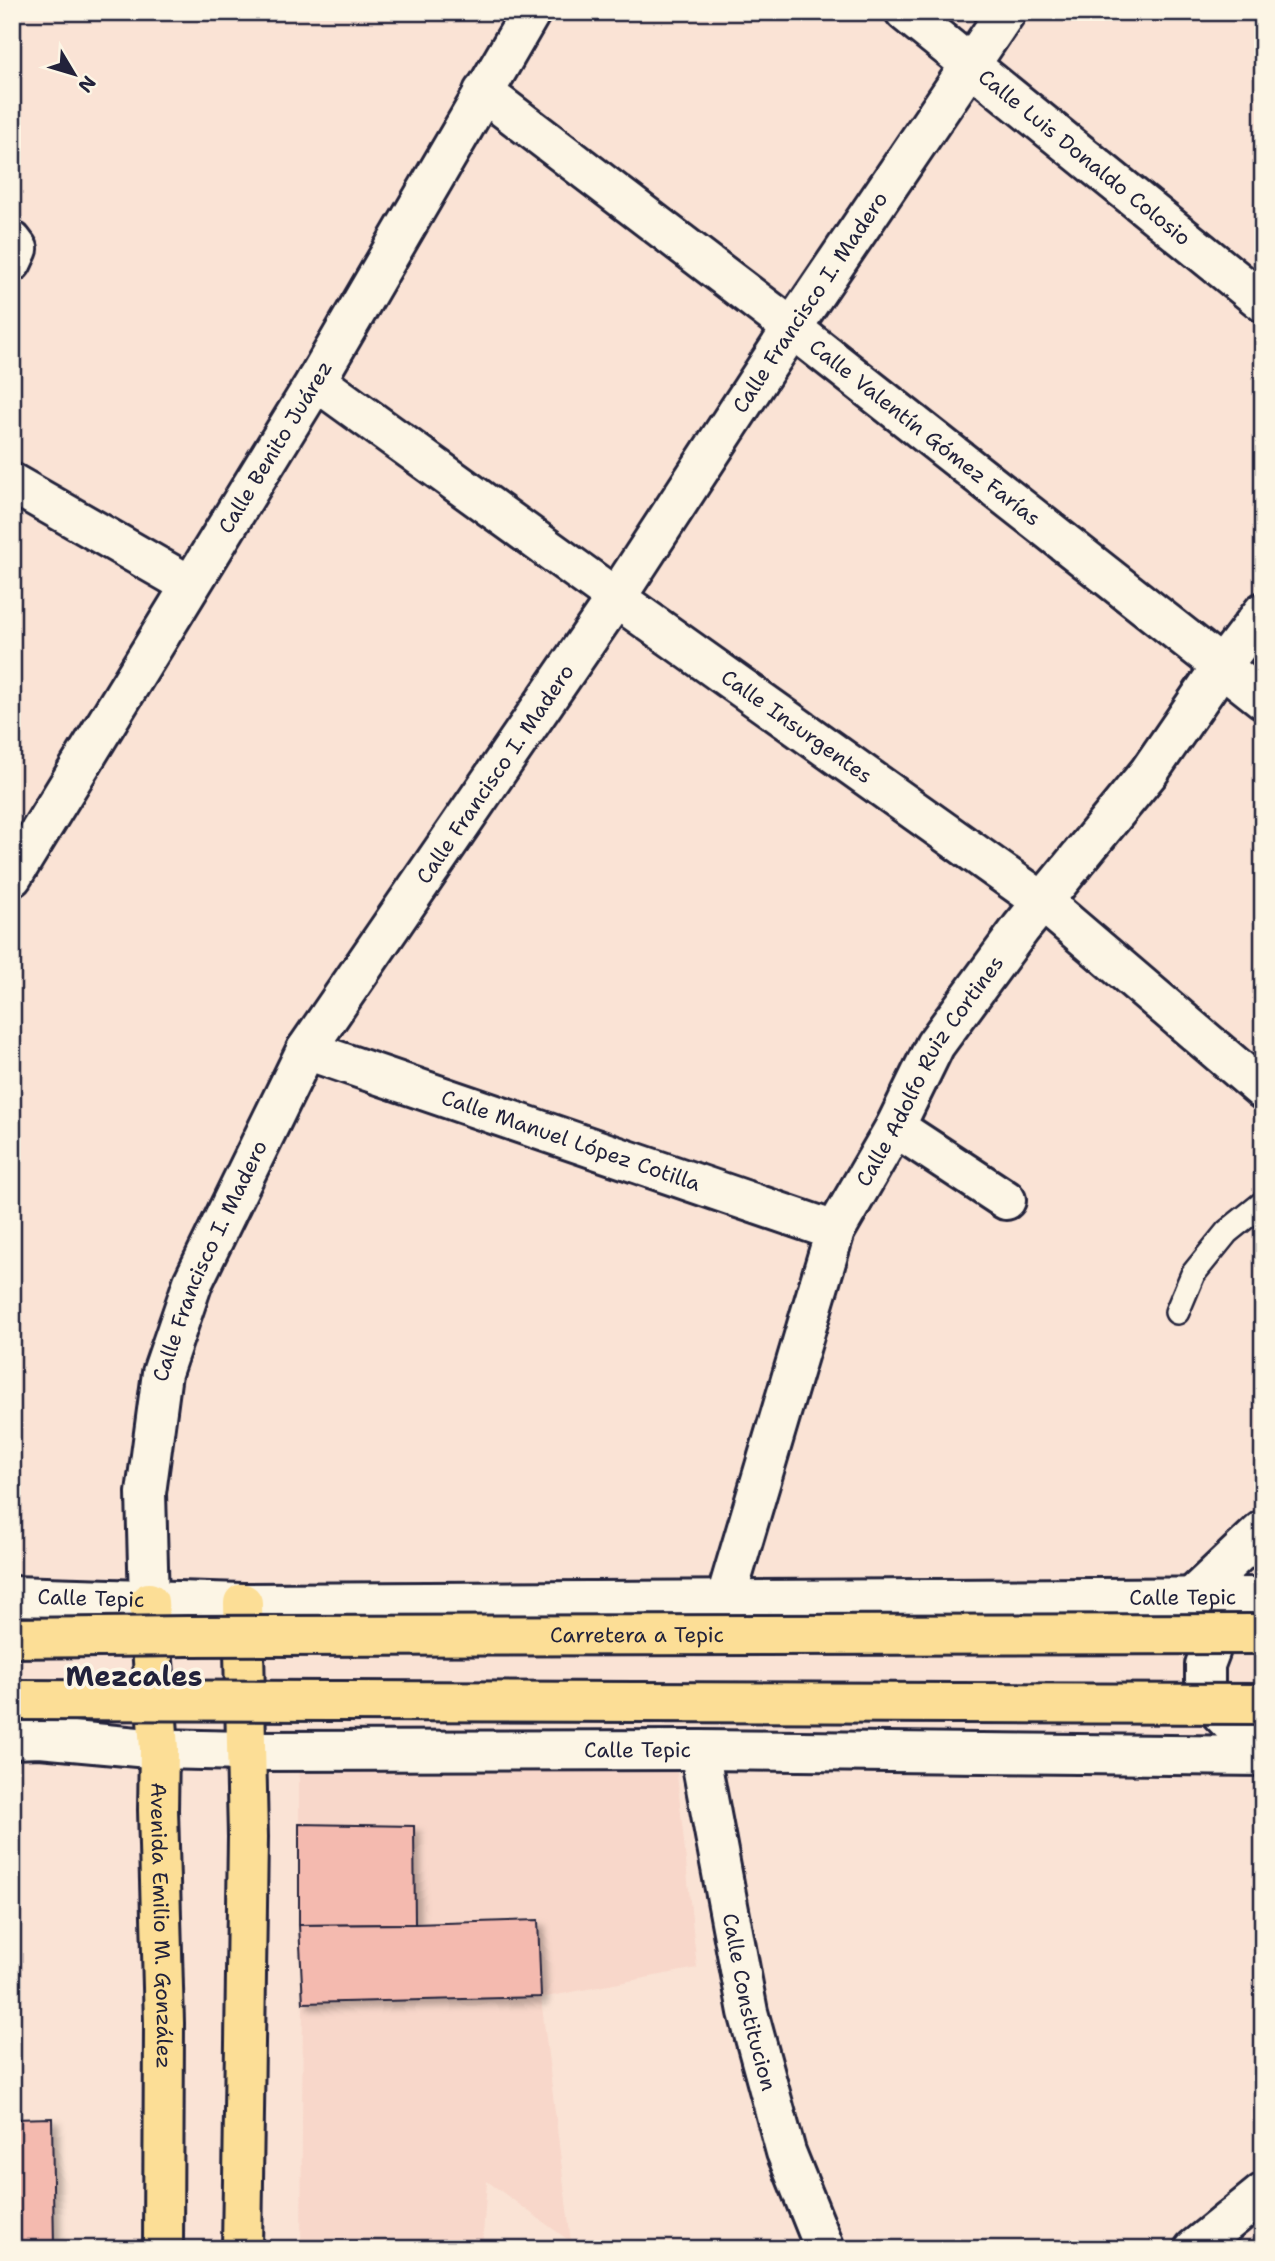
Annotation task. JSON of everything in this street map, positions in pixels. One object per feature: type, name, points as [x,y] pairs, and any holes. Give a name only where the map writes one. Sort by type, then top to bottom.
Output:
[{"type":"main road","name":"Avenida Emilio M. González","points":[[149,1602],[159,1748],[158,1810],[164,2023],[163,2249]]},
{"type":"main road","points":[[242,2249],[248,1837],[243,1603]]},
{"type":"main road","name":"Carretera a Tepic","points":[[12,1638],[1263,1634]]},
{"type":"main road","points":[[12,1700],[1263,1704]]},
{"type":"street","name":"Calle Benito Juárez","points":[[12,877],[316,381],[531,12]]},
{"type":"street","name":"Calle Luis Donaldo Colosio","points":[[905,12],[1263,302]]},
{"type":"street","name":"Calle Francisco I. Madero","points":[[149,1602],[146,1493],[162,1373],[193,1282],[306,1050],[616,598],[792,328],[1006,12]]},
{"type":"street","name":"Calle Valentín Gómez Farías","points":[[484,92],[792,328],[1263,699]]},
{"type":"street","name":"Calle Insurgentes","points":[[316,381],[1043,902],[1263,1090]]},
{"type":"street","points":[[12,482],[190,585]]},
{"type":"street","name":"Calle Adolfo Ruiz Cortines","points":[[726,1598],[835,1231],[895,1127],[935,1045],[1021,928],[1149,772],[1221,667],[1263,612]]},
{"type":"street","name":"Calle Manuel López Cotilla","points":[[306,1050],[835,1231]]},
{"type":"street","points":[[895,1127],[1006,1200]]},
{"type":"street","points":[[1192,1597],[1263,1530]]},
{"type":"street","name":"Calle Tepic","points":[[12,1596],[243,1603],[726,1598],[1263,1599]]},
{"type":"street","points":[[1263,1599],[1219,1628],[1205,1665],[1205,1697],[1243,1736],[1263,1743]]},
{"type":"street","name":"Calle Tepic","points":[[12,1739],[40,1738],[159,1748],[245,1751],[699,1749],[1263,1756]]},
{"type":"street","name":"Calle Constitucion","points":[[699,1749],[748,2012],[786,2152],[825,2249]]},
{"type":"street","points":[[1194,2249],[1263,2193]]},
{"type":"lane","points":[[1177,1312],[1193,1273],[1227,1232],[1263,1203]]},
{"type":"shaded area","points":[[676,1765],[697,1968],[541,1998],[571,2242],[487,2181],[482,2249],[301,2249],[303,2003],[299,1925],[299,1770]]},
{"type":"building","points":[[299,1824],[414,1826],[415,1924],[299,1925]]},
{"type":"building","points":[[538,1920],[541,1997],[303,2003],[299,1925]]},
{"type":"building","points":[[52,2118],[54,2249],[12,2249],[12,2119]]},
{"type":"district","name":"Mezcales","points":[[134,1676]]}]
